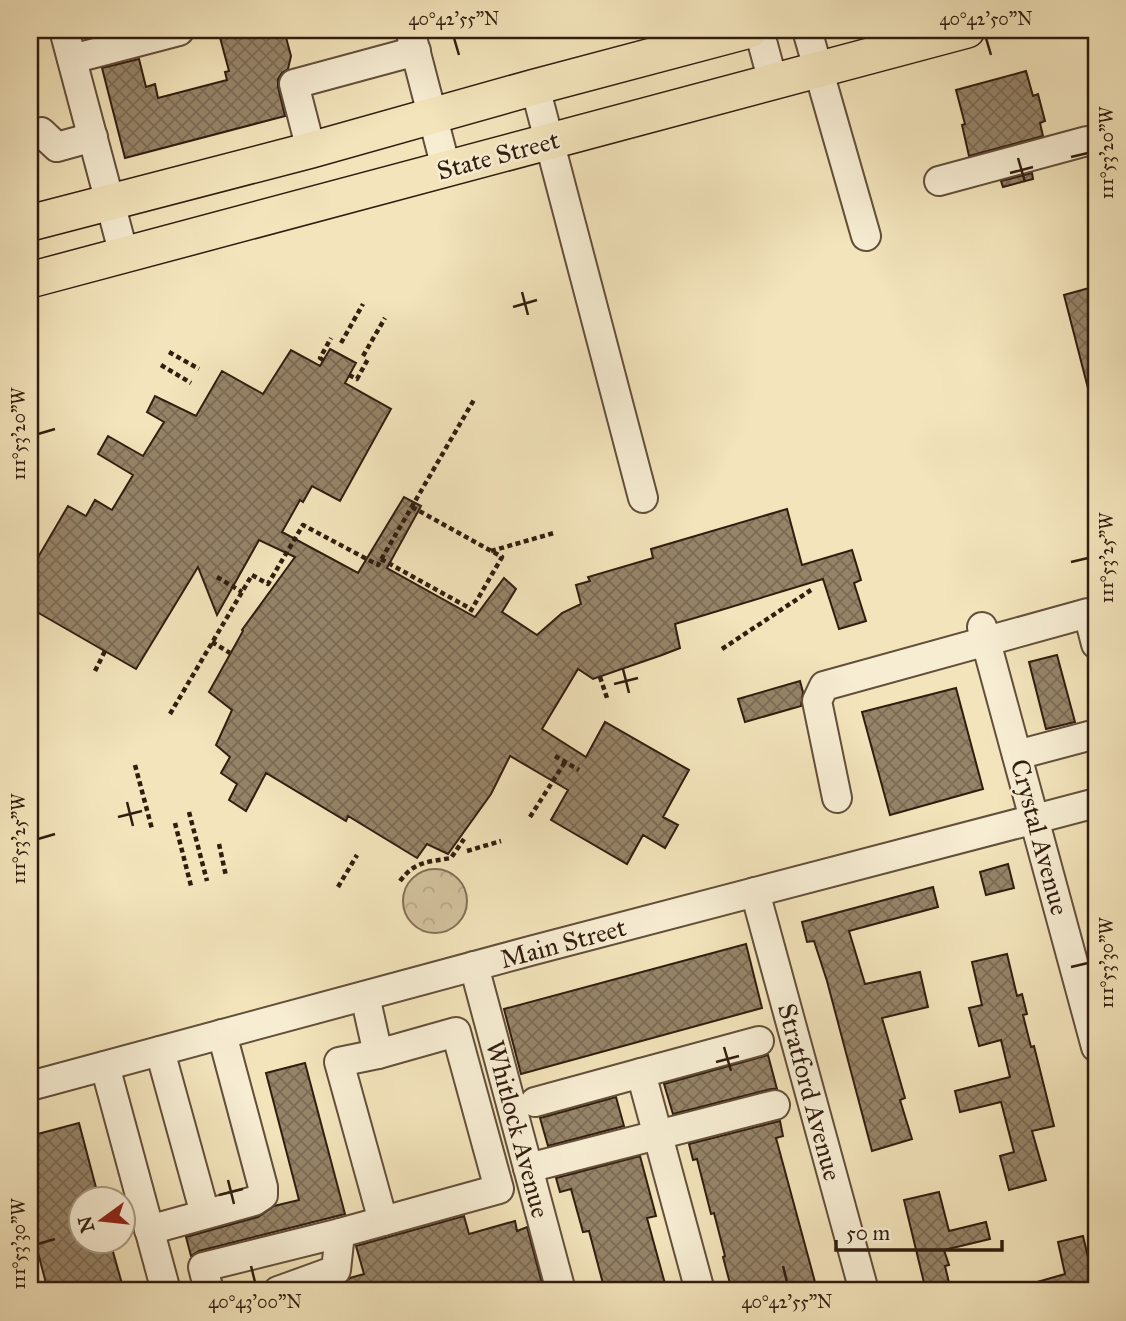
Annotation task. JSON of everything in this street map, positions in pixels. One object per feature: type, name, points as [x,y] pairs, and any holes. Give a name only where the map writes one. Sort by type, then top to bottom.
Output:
[{"type":"main road","name":"State Street","points":[[30,223],[311,150],[750,30]]},
{"type":"main road","name":"State Street","points":[[30,280],[967,30]]},
{"type":"street","points":[[64,30],[124,255]]},
{"type":"street","points":[[72,59],[179,30]]},
{"type":"street","points":[[759,30],[773,82]]},
{"type":"street","points":[[807,30],[866,236]]},
{"type":"street","points":[[311,150],[294,84],[413,40],[446,168]]},
{"type":"street","points":[[535,87],[643,498]]},
{"type":"street","points":[[30,135],[41,132],[57,147],[93,137]]},
{"type":"street","points":[[939,181],[1087,141]]},
{"type":"street","points":[[837,798],[817,701],[824,686],[984,634],[1088,613],[1096,644]]},
{"type":"street","name":"Crystal Avenue","points":[[984,634],[1096,1047]]},
{"type":"street","points":[[1017,755],[1096,734]]},
{"type":"street","name":"Main Street","points":[[30,1086],[1096,803]]},
{"type":"street","name":"Stratford Avenue","points":[[755,892],[864,1291]]},
{"type":"street","name":"Whitlock Avenue","points":[[474,966],[561,1291]]},
{"type":"street","points":[[365,996],[378,1054]]},
{"type":"street","points":[[209,1291],[203,1267],[340,1233],[499,1189],[456,1032],[339,1062],[383,1221]]},
{"type":"street","points":[[149,1230],[254,1201],[263,1195],[222,1034]]},
{"type":"street","points":[[535,1102],[760,1041]]},
{"type":"street","points":[[160,1051],[205,1214]]},
{"type":"street","points":[[105,1066],[166,1291]]},
{"type":"street","points":[[641,1073],[700,1291]]},
{"type":"street","points":[[528,1168],[775,1105]]},
{"type":"street","points":[[278,1291],[336,1270],[340,1233]]},
{"type":"path","points":[[341,343],[363,304]]},
{"type":"path","points":[[349,375],[357,379],[385,318]]},
{"type":"path","points":[[323,360],[320,358],[331,338]]},
{"type":"path","points":[[169,352],[199,369]]},
{"type":"path","points":[[161,365],[191,383]]},
{"type":"path","points":[[170,714],[252,575],[268,584],[303,525],[378,565],[475,398]]},
{"type":"path","points":[[382,559],[470,611],[502,557],[412,507]]},
{"type":"path","points":[[491,551],[554,533]]},
{"type":"path","points":[[217,578],[242,592]]},
{"type":"path","points":[[722,649],[811,590]]},
{"type":"path","points":[[212,642],[230,653]]},
{"type":"path","points":[[94,671],[105,651]]},
{"type":"path","points":[[600,677],[607,698]]},
{"type":"path","points":[[555,756],[579,770]]},
{"type":"path","points":[[530,817],[565,762]]},
{"type":"path","points":[[135,765],[152,829]]},
{"type":"path","points":[[189,812],[207,881]]},
{"type":"path","points":[[175,823],[191,886]]},
{"type":"path","points":[[400,881],[409,869],[424,862],[451,858],[464,839]]},
{"type":"path","points":[[467,851],[501,841]]},
{"type":"path","points":[[219,845],[226,876]]},
{"type":"path","points":[[338,887],[357,855]]},
{"type":"green space","points":[[429,869],[441,869],[458,878],[465,889],[465,913],[458,924],[441,933],[429,933],[417,928],[408,919],[403,907],[403,895],[408,883],[417,874]]},
{"type":"building","points":[[218,30],[284,30],[291,56],[288,69],[278,79],[285,116],[125,158],[102,68],[139,59],[146,87],[155,84],[158,98],[227,80],[225,72],[229,71]]},
{"type":"building","points":[[1026,71],[1033,96],[1038,94],[1045,121],[1040,123],[1043,136],[969,156],[962,125],[965,124],[956,90]]},
{"type":"building","points":[[1032,173],[1033,179],[1003,187],[1001,181]]},
{"type":"building","points":[[1096,286],[1096,396],[1090,396],[1064,295]]},
{"type":"building","points":[[330,349],[356,363],[345,383],[391,409],[340,501],[312,486],[303,502],[300,500],[282,532],[358,573],[404,497],[421,506],[387,568],[475,617],[504,578],[516,589],[502,612],[537,635],[562,613],[581,604],[576,585],[590,581],[588,577],[653,558],[651,549],[787,509],[802,565],[852,550],[861,580],[854,583],[866,621],[839,629],[823,579],[675,624],[680,648],[662,655],[593,679],[578,669],[542,729],[586,757],[605,722],[689,770],[663,817],[678,825],[665,848],[643,835],[627,864],[551,820],[568,790],[510,756],[491,794],[448,854],[427,844],[417,858],[348,816],[346,821],[266,773],[246,811],[229,800],[237,784],[221,773],[230,757],[216,745],[232,710],[209,692],[242,630],[295,557],[259,540],[217,615],[198,567],[136,669],[30,608],[30,571],[68,506],[86,516],[95,500],[112,510],[133,475],[98,454],[108,436],[143,456],[164,422],[147,412],[155,396],[196,416],[222,371],[263,394],[291,350],[320,366]]},
{"type":"building","points":[[1057,655],[1075,722],[1046,729],[1029,662]]},
{"type":"building","points":[[800,681],[803,692],[801,706],[745,722],[738,699]]},
{"type":"building","points":[[956,688],[983,789],[890,815],[862,712]]},
{"type":"building","points":[[1008,864],[1014,888],[986,895],[980,872]]},
{"type":"building","points":[[933,887],[938,907],[849,931],[865,984],[920,972],[928,1007],[882,1018],[905,1098],[900,1100],[912,1139],[872,1151],[827,981],[814,941],[807,942],[802,922]]},
{"type":"building","points":[[746,944],[762,1008],[521,1074],[504,1009]]},
{"type":"building","points":[[1007,954],[1017,996],[1022,994],[1027,1014],[1023,1015],[1031,1047],[1034,1046],[1054,1126],[1032,1131],[1046,1180],[1009,1190],[1000,1156],[1014,1152],[1001,1102],[960,1112],[955,1091],[1010,1077],[1001,1040],[979,1046],[969,1008],[982,1005],[972,962]]},
{"type":"building","points":[[768,1055],[777,1089],[673,1114],[664,1084]]},
{"type":"building","points":[[305,1063],[345,1214],[199,1251],[191,1256],[186,1237],[258,1217],[274,1206],[299,1200],[266,1073]]},
{"type":"building","points":[[616,1097],[624,1126],[548,1146],[540,1118]]},
{"type":"building","points":[[780,1121],[783,1136],[776,1138],[815,1282],[782,1291],[732,1291],[714,1213],[711,1214],[697,1159],[693,1160],[689,1144]]},
{"type":"building","points":[[79,1123],[95,1184],[66,1184],[66,1254],[114,1254],[124,1291],[48,1291],[30,1222],[30,1136]]},
{"type":"building","points":[[640,1156],[656,1216],[647,1218],[667,1291],[605,1291],[589,1231],[583,1232],[571,1189],[560,1192],[556,1178]]},
{"type":"building","points":[[939,1192],[949,1231],[986,1222],[990,1239],[944,1250],[949,1265],[945,1266],[951,1291],[926,1291],[904,1200]]},
{"type":"building","points":[[464,1216],[469,1234],[515,1221],[517,1231],[527,1227],[544,1291],[326,1291],[364,1274],[356,1246]]},
{"type":"building","points":[[1083,1236],[1096,1291],[1023,1291],[1023,1286],[1065,1274],[1058,1242]]}]
